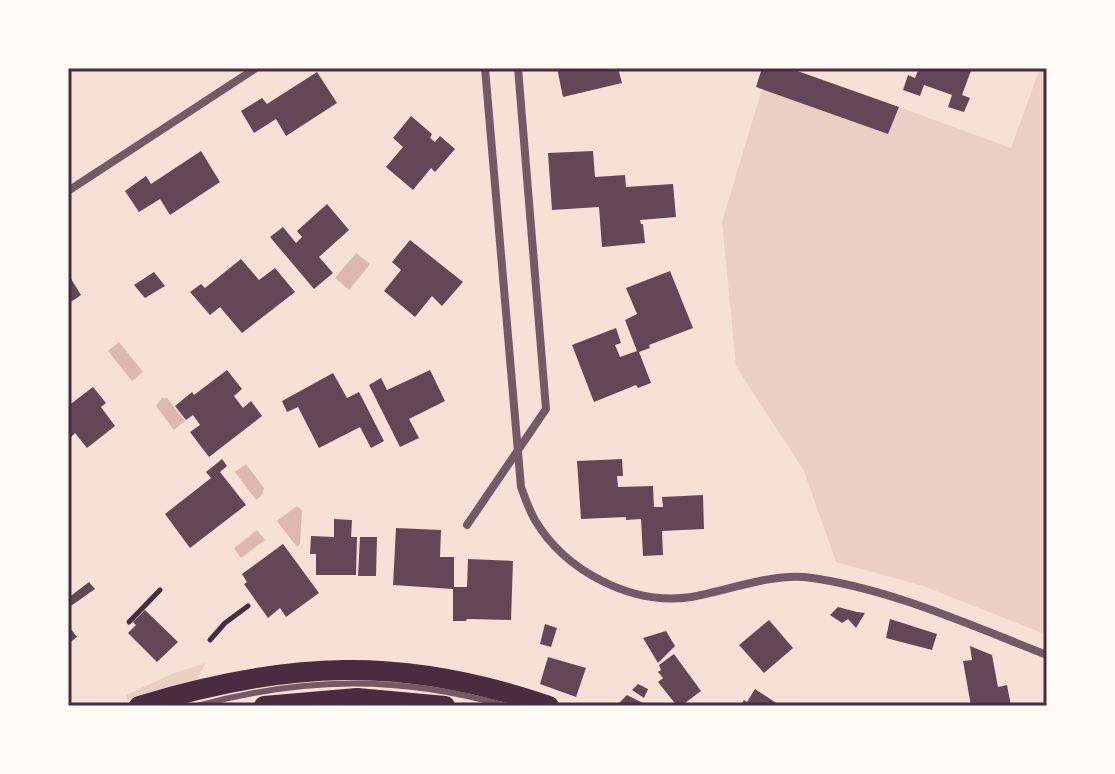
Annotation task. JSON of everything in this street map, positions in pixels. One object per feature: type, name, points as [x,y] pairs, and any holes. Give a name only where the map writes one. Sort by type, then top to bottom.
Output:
[{"type":"main road","points":[[139,706],[233,681],[287,671],[349,669],[439,676],[549,706]]},
{"type":"main road","points":[[264,706],[357,698],[445,706]]},
{"type":"street","points":[[68,191],[256,68]]},
{"type":"street","points":[[485,68],[516,451],[521,487],[535,521],[550,539],[577,567],[624,590],[653,596],[686,597],[781,578],[801,577],[908,601],[1047,655]]},
{"type":"street","points":[[467,525],[546,409],[518,68]]},
{"type":"lane","points":[[197,706],[278,688],[356,682],[424,687],[506,706]]},
{"type":"path","points":[[129,622],[160,590]]},
{"type":"path","points":[[210,640],[225,623],[248,606]]},
{"type":"shaded area","points":[[1040,68],[1047,68],[1047,635],[923,586],[836,562],[804,471],[736,366],[722,222],[762,89],[888,134],[899,107],[1011,148]]},
{"type":"shaded area","points":[[356,253],[370,264],[349,290],[335,278]]},
{"type":"shaded area","points":[[119,342],[143,372],[132,381],[108,351]]},
{"type":"shaded area","points":[[162,398],[167,398],[185,421],[174,430],[156,406]]},
{"type":"shaded area","points":[[246,464],[264,488],[256,500],[235,472]]},
{"type":"shaded area","points":[[297,506],[302,511],[300,544],[297,547],[277,521]]},
{"type":"shaded area","points":[[257,530],[265,540],[241,558],[234,548]]},
{"type":"shaded area","points":[[206,663],[197,679],[127,701],[126,695],[174,673]]},
{"type":"building","points":[[557,68],[618,68],[622,83],[563,97]]},
{"type":"building","points":[[762,68],[789,68],[899,107],[888,134],[756,87]]},
{"type":"building","points":[[919,68],[972,68],[962,95],[970,98],[964,112],[948,107],[952,95],[924,85],[920,96],[903,90],[908,75],[915,78]]},
{"type":"building","points":[[317,72],[337,103],[286,136],[276,119],[254,133],[241,111],[262,98],[267,104]]},
{"type":"building","points":[[411,116],[432,134],[430,138],[435,142],[440,136],[455,149],[435,172],[431,168],[413,190],[386,167],[403,147],[393,138]]},
{"type":"building","points":[[201,151],[220,182],[170,215],[160,199],[139,212],[125,191],[146,176],[151,184]]},
{"type":"building","points":[[593,151],[595,177],[625,175],[626,187],[673,184],[676,217],[640,220],[645,243],[602,247],[599,207],[552,210],[548,153]]},
{"type":"building","points":[[327,204],[349,230],[319,257],[333,273],[314,289],[270,237],[283,227],[296,243],[302,237],[297,231]]},
{"type":"building","points":[[410,240],[463,282],[442,306],[432,296],[415,317],[384,291],[401,270],[392,262]]},
{"type":"building","points":[[241,259],[259,280],[275,268],[295,292],[242,333],[220,307],[210,315],[190,292],[201,284],[205,288]]},
{"type":"building","points":[[670,271],[693,328],[639,352],[651,383],[638,388],[636,385],[594,402],[572,345],[616,328],[621,343],[615,345],[620,357],[637,351],[625,320],[637,314],[626,288]]},
{"type":"building","points":[[154,272],[165,286],[145,298],[134,285]]},
{"type":"building","points":[[68,274],[81,295],[68,304]]},
{"type":"building","points":[[227,370],[242,389],[234,396],[243,408],[251,401],[262,416],[209,457],[190,432],[200,425],[193,415],[186,420],[175,406]]},
{"type":"building","points":[[430,370],[445,401],[409,419],[419,438],[400,447],[369,385],[381,378],[387,390]]},
{"type":"building","points":[[333,373],[347,398],[359,392],[384,441],[371,448],[360,427],[319,448],[298,407],[287,412],[282,401]]},
{"type":"building","points":[[93,387],[106,403],[101,407],[115,426],[87,448],[75,433],[71,437],[68,433],[68,406]]},
{"type":"building","points":[[222,459],[227,466],[220,472],[246,505],[190,548],[165,514],[211,478],[206,472]]},
{"type":"building","points":[[622,459],[623,476],[617,476],[618,487],[653,486],[654,507],[663,507],[662,497],[703,495],[704,529],[662,531],[663,555],[643,556],[641,519],[581,519],[577,461]]},
{"type":"building","points":[[334,519],[352,520],[351,537],[357,537],[356,575],[316,575],[316,554],[310,554],[311,536],[334,537]]},
{"type":"building","points":[[396,528],[441,530],[440,557],[454,557],[454,587],[467,587],[468,559],[513,561],[511,620],[453,621],[453,589],[393,585]]},
{"type":"building","points":[[360,537],[377,537],[376,576],[358,576]]},
{"type":"building","points":[[283,544],[319,593],[286,617],[280,608],[268,618],[244,584],[247,582],[242,574]]},
{"type":"building","points":[[89,582],[95,589],[68,608],[68,598]]},
{"type":"building","points":[[838,607],[865,613],[856,628],[848,619],[842,623],[830,615]]},
{"type":"building","points":[[145,610],[178,642],[157,662],[128,633],[136,625],[133,622]]},
{"type":"building","points":[[890,619],[937,634],[932,650],[886,638]]},
{"type":"building","points":[[769,620],[793,648],[764,673],[739,645]]},
{"type":"building","points":[[545,624],[557,628],[551,647],[540,644]]},
{"type":"building","points":[[68,625],[77,637],[68,644]]},
{"type":"building","points":[[666,631],[675,646],[658,663],[643,638]]},
{"type":"building","points":[[970,646],[992,655],[998,687],[1007,685],[1011,706],[971,706],[963,661],[972,660]]},
{"type":"building","points":[[674,654],[701,691],[681,706],[677,706],[658,682],[663,678],[658,672],[661,670],[659,665]]},
{"type":"building","points":[[548,657],[586,668],[576,697],[540,684]]},
{"type":"building","points":[[638,684],[648,689],[644,698],[632,690]]},
{"type":"building","points":[[755,689],[781,706],[740,706],[744,700],[747,702]]},
{"type":"building","points":[[627,695],[649,706],[616,706]]}]
